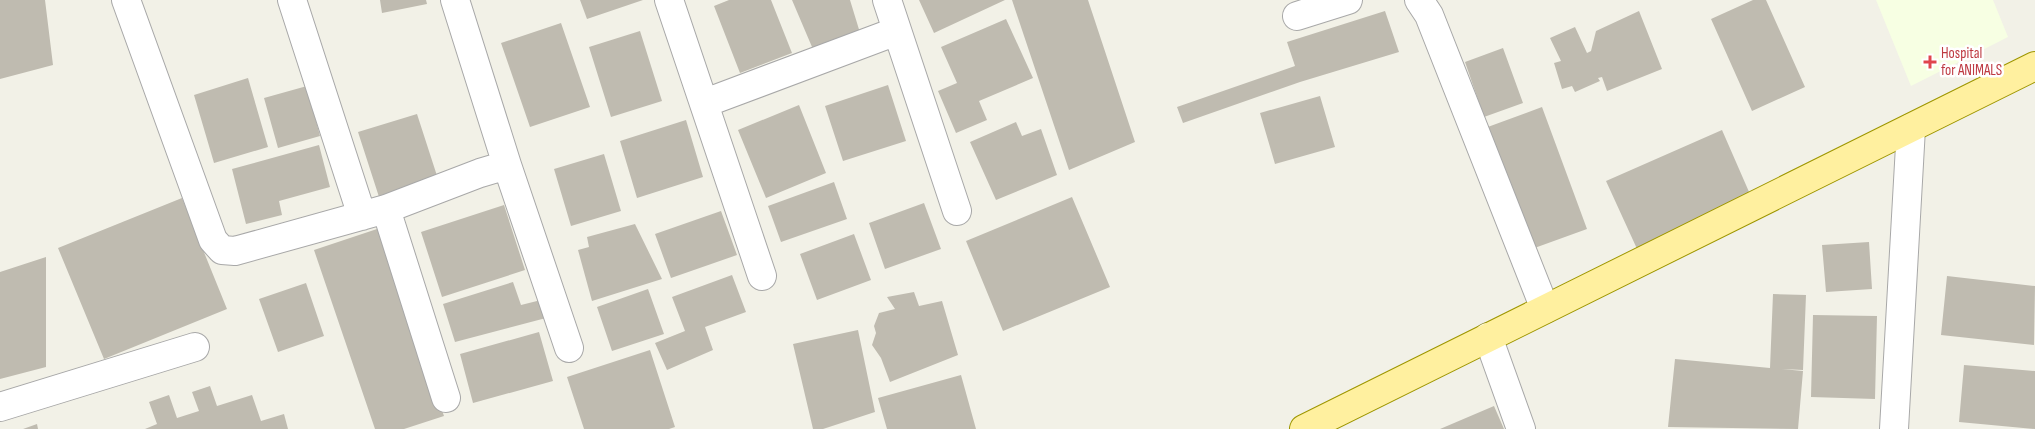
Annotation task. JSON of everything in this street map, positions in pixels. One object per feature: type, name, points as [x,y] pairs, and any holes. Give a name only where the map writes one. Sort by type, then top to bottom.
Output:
[{"type":"main road","points":[[1304,429],[2035,66]]},
{"type":"street","points":[[126,0],[213,240],[222,250],[235,252],[374,212],[507,165]]},
{"type":"street","points":[[292,0],[446,398]]},
{"type":"street","points":[[455,0],[507,165],[569,348]]},
{"type":"street","points":[[669,0],[762,276]]},
{"type":"street","points":[[887,0],[957,211]]},
{"type":"street","points":[[1297,16],[1348,0]]},
{"type":"street","points":[[1419,0],[1429,15],[1545,309]]},
{"type":"street","points":[[705,103],[897,31]]},
{"type":"street","points":[[1894,429],[1911,128]]},
{"type":"street","points":[[1488,337],[1520,429]]},
{"type":"street","points":[[0,407],[195,347]]},
{"type":"shaded area","name":"Hospital for ANIMALS","points":[[1876,0],[1993,0],[2008,37],[1911,86]]},
{"type":"building","points":[[0,0],[45,0],[53,65],[0,79]]},
{"type":"building","points":[[380,0],[426,0],[427,4],[382,13]]},
{"type":"building","points":[[580,0],[643,0],[587,19]]},
{"type":"building","points":[[729,0],[771,0],[792,53],[740,73],[714,6]]},
{"type":"building","points":[[792,0],[850,0],[861,36],[815,54]]},
{"type":"building","points":[[919,0],[1005,0],[934,33]]},
{"type":"building","points":[[1012,0],[1088,0],[1135,142],[1069,170]]},
{"type":"building","points":[[1753,0],[1766,0],[1805,87],[1752,111],[1711,19]]},
{"type":"building","points":[[1385,11],[1399,52],[1300,82],[1183,123],[1177,107],[1295,66],[1287,42]]},
{"type":"building","points":[[1639,11],[1662,69],[1607,91],[1602,77],[1598,78],[1600,81],[1575,92],[1572,86],[1562,89],[1554,63],[1561,61],[1550,38],[1575,27],[1587,53],[1591,51],[1596,31]]},
{"type":"building","points":[[1006,19],[1033,78],[979,101],[987,120],[956,133],[938,91],[957,83],[941,47]]},
{"type":"building","points":[[561,23],[590,107],[530,127],[501,43]]},
{"type":"building","points":[[640,31],[662,101],[611,117],[589,47]]},
{"type":"building","points":[[1503,48],[1523,103],[1484,117],[1465,62]]},
{"type":"building","points":[[248,78],[268,147],[214,163],[194,95]]},
{"type":"building","points":[[888,85],[906,141],[843,161],[825,106]]},
{"type":"building","points":[[307,86],[320,136],[278,148],[264,98]]},
{"type":"building","points":[[1320,96],[1335,147],[1275,164],[1260,113]]},
{"type":"building","points":[[799,105],[826,173],[766,198],[738,130]]},
{"type":"building","points":[[1542,107],[1587,229],[1529,250],[1485,128]]},
{"type":"building","points":[[417,114],[439,182],[380,200],[358,132]]},
{"type":"building","points":[[686,120],[703,177],[637,198],[620,141]]},
{"type":"building","points":[[1016,122],[1022,136],[1041,129],[1057,175],[996,200],[970,142]]},
{"type":"building","points":[[1722,130],[1753,201],[1638,251],[1606,181]]},
{"type":"building","points":[[319,145],[330,187],[279,201],[282,215],[246,224],[232,169]]},
{"type":"building","points":[[604,154],[621,211],[571,226],[554,169]]},
{"type":"building","points":[[834,182],[847,219],[781,242],[768,206]]},
{"type":"building","points":[[1072,197],[1110,287],[1003,331],[966,241]]},
{"type":"building","points":[[182,198],[227,309],[104,359],[58,248]]},
{"type":"building","points":[[924,203],[941,249],[885,269],[869,223]]},
{"type":"building","points":[[504,205],[525,270],[442,297],[421,232]]},
{"type":"building","points":[[721,211],[737,255],[671,278],[655,234]]},
{"type":"building","points":[[635,224],[662,279],[592,301],[578,250],[589,247],[587,237]]},
{"type":"building","points":[[380,228],[444,416],[404,429],[375,429],[314,250]]},
{"type":"building","points":[[854,234],[871,280],[817,300],[800,254]]},
{"type":"building","points":[[1869,242],[1872,289],[1826,292],[1822,245]]},
{"type":"building","points":[[46,257],[46,367],[0,379],[0,272]]},
{"type":"building","points":[[732,275],[746,312],[705,327],[713,350],[667,370],[655,343],[685,331],[672,297]]},
{"type":"building","points":[[1947,276],[2035,286],[2034,345],[1941,335]]},
{"type":"building","points":[[513,282],[521,305],[541,300],[546,318],[455,342],[443,304]]},
{"type":"building","points":[[306,283],[324,336],[278,352],[259,299]]},
{"type":"building","points":[[648,289],[664,334],[612,351],[597,307]]},
{"type":"building","points":[[914,292],[919,306],[942,301],[958,355],[890,382],[881,358],[872,345],[876,333],[874,326],[879,313],[895,309],[887,297]]},
{"type":"building","points":[[1773,294],[1806,295],[1803,370],[1782,369],[1803,371],[1798,429],[1668,427],[1675,359],[1770,368]]},
{"type":"building","points":[[1813,315],[1877,316],[1875,399],[1811,397]]},
{"type":"building","points":[[858,330],[875,412],[823,429],[813,429],[793,344]]},
{"type":"building","points":[[539,332],[553,381],[473,403],[460,354]]},
{"type":"building","points":[[650,350],[675,427],[669,429],[584,429],[567,377]]},
{"type":"building","points":[[1964,365],[2035,371],[2035,429],[1959,422]]},
{"type":"building","points":[[961,375],[976,429],[887,429],[878,398]]},
{"type":"building","points":[[210,386],[217,406],[252,395],[261,421],[284,414],[288,429],[145,429],[157,424],[149,402],[169,395],[177,418],[199,411],[192,392]]},
{"type":"building","points":[[1494,406],[1504,429],[1440,429]]},
{"type":"building","points":[[37,424],[38,429],[23,429]]},
{"type":"place","name":"Hospital for ANIMALS","points":[[1930,62]]}]
